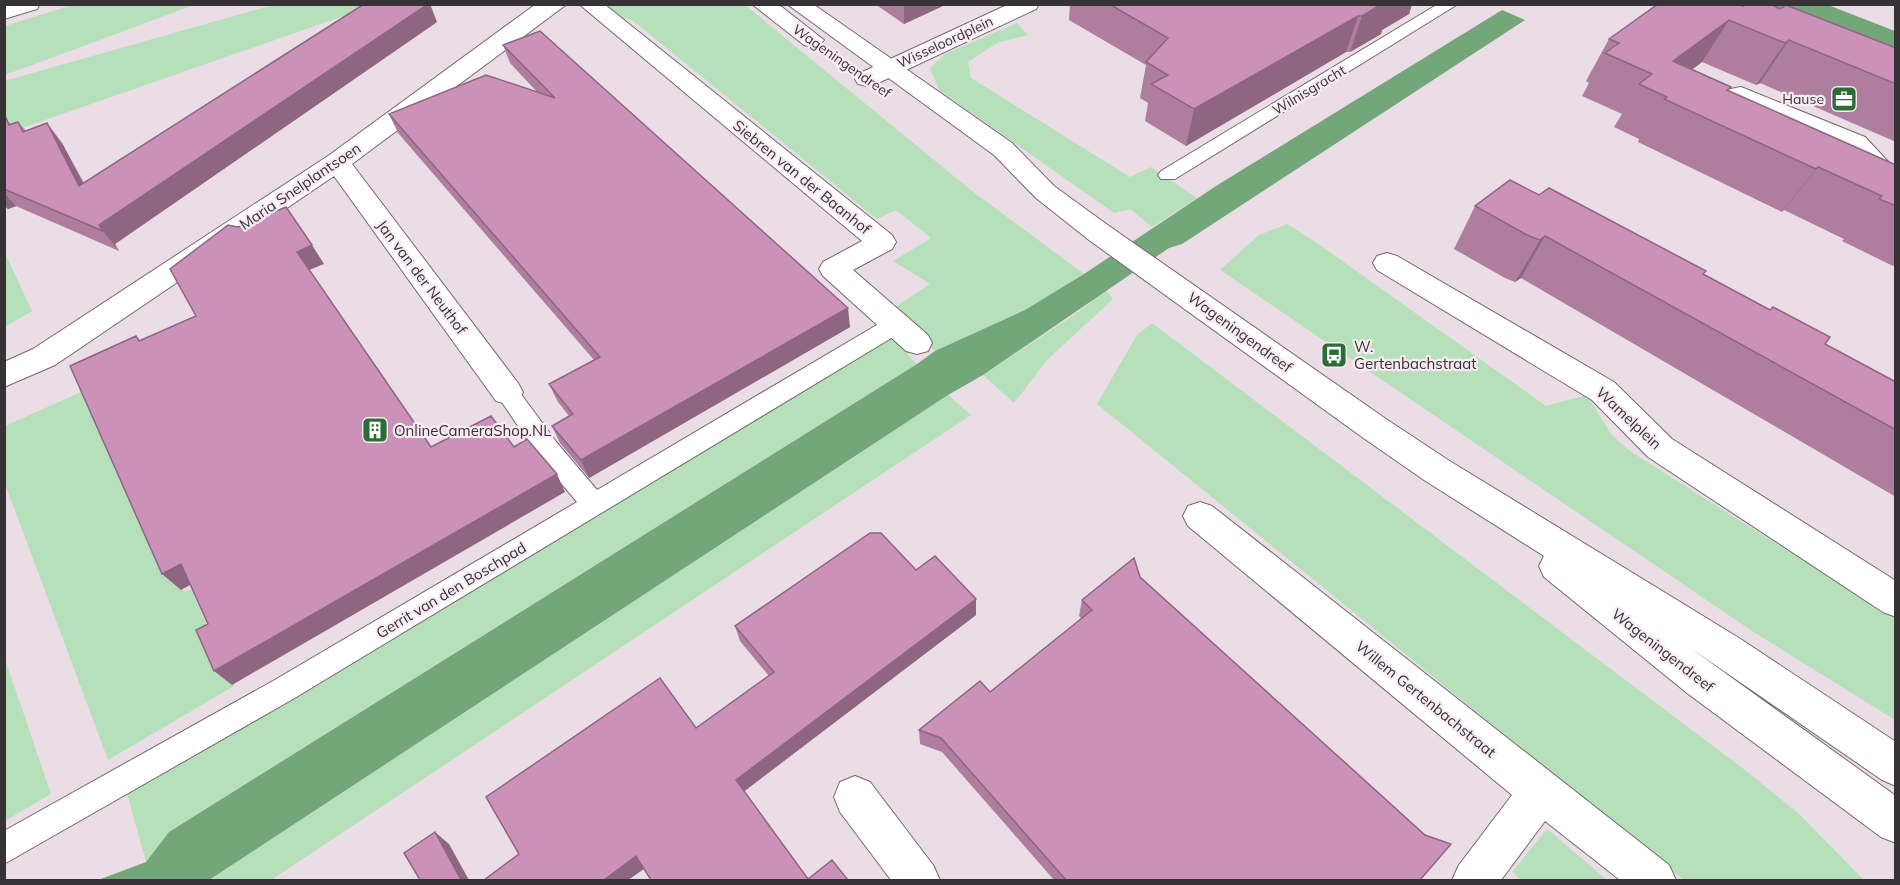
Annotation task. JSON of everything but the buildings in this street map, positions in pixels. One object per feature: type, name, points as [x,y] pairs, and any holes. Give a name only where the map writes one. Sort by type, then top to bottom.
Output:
[{"type":"street","points":[[4,12],[29,4]]},
{"type":"street","name":"Maria Snelplantsoen","points":[[4,375],[44,357],[337,162],[544,9],[556,4]]},
{"type":"street","name":"Siebren van der Baanhof","points":[[590,4],[882,242],[833,269],[917,343]]},
{"type":"street","name":"Wageningendreef","points":[[763,4],[878,74]]},
{"type":"street","name":"Wageningendreef","points":[[798,4],[878,74],[984,160],[1045,192],[1099,233],[1436,470],[1701,680],[1896,822]]},
{"type":"street","name":"Wilnisgracht","points":[[1168,175],[1450,4]]},
{"type":"street","name":"Wisseloordplein","points":[[878,74],[1026,5]]},
{"type":"street","points":[[1737,130],[1715,120],[1710,108],[1725,97],[1741,94],[1856,143],[1896,186]]},
{"type":"street","name":"Jan van der Neuthof","points":[[337,162],[507,392]]},
{"type":"street","points":[[1866,190],[1896,201]]},
{"type":"street","name":"Wamelplein","points":[[1387,262],[1602,391],[1660,448],[1896,601]]},
{"type":"street","name":"Gerrit van den Boschpad","points":[[4,849],[283,690],[895,326]]},
{"type":"street","points":[[507,392],[548,450],[594,504]]},
{"type":"street","name":"Wageningendreef","points":[[1436,470],[1726,650],[1896,766]]},
{"type":"street","name":"Willem Gertenbachstraat","points":[[1200,516],[1541,792],[1654,880]]},
{"type":"street","points":[[1474,880],[1541,792]]},
{"type":"street","points":[[855,797],[918,880]]},
{"type":"shaded area","points":[[72,5],[194,5],[5,75],[5,26]]},
{"type":"shaded area","points":[[273,5],[375,5],[5,134],[4,81]]},
{"type":"shaded area","points":[[601,5],[745,5],[972,191],[1084,274],[1025,310],[935,351],[923,341],[907,354],[917,364],[169,832],[146,862],[126,790],[889,336],[896,342],[913,332],[889,311],[930,284],[893,261],[931,238],[896,210],[877,219],[632,20],[614,16]]},
{"type":"shaded area","points":[[1758,5],[1828,5],[1895,31],[1895,60]]},
{"type":"shaded area","points":[[1502,10],[1525,20],[1182,244],[1169,248],[983,375],[948,395],[209,880],[98,880],[146,862],[169,832],[935,351],[1025,310],[1084,274],[1216,186]]},
{"type":"shaded area","points":[[1017,23],[1028,35],[997,43],[968,62],[971,78],[1130,177],[1151,167],[1197,198],[1152,227],[1130,209],[1114,213],[939,90],[930,68],[945,54]]},
{"type":"shaded area","points":[[1287,224],[1546,406],[1587,395],[1611,434],[1630,451],[1895,619],[1895,720],[1752,631],[1220,270],[1259,235]]},
{"type":"shaded area","points":[[5,253],[32,311],[4,327]]},
{"type":"shaded area","points":[[1106,290],[1113,299],[1048,359],[1014,403],[983,375],[1074,315]]},
{"type":"shaded area","points":[[1152,323],[1745,770],[1798,813],[1864,880],[1684,880],[1097,404],[1137,335]]},
{"type":"shaded area","points":[[92,387],[184,592],[191,589],[234,686],[108,760],[5,484],[5,426]]},
{"type":"shaded area","points":[[948,395],[971,415],[271,880],[209,880]]},
{"type":"shaded area","points":[[4,656],[51,794],[5,821],[4,821]]},
{"type":"shaded area","points":[[1547,829],[1607,880],[1521,880],[1512,872]]},
{"type":"place","name":"Hause","points":[[1844,99]]},
{"type":"place","name":"W. Gertenbachstraat","points":[[1334,355]]},
{"type":"place","name":"OnlineCameraShop.NL","points":[[375,430]]}]
